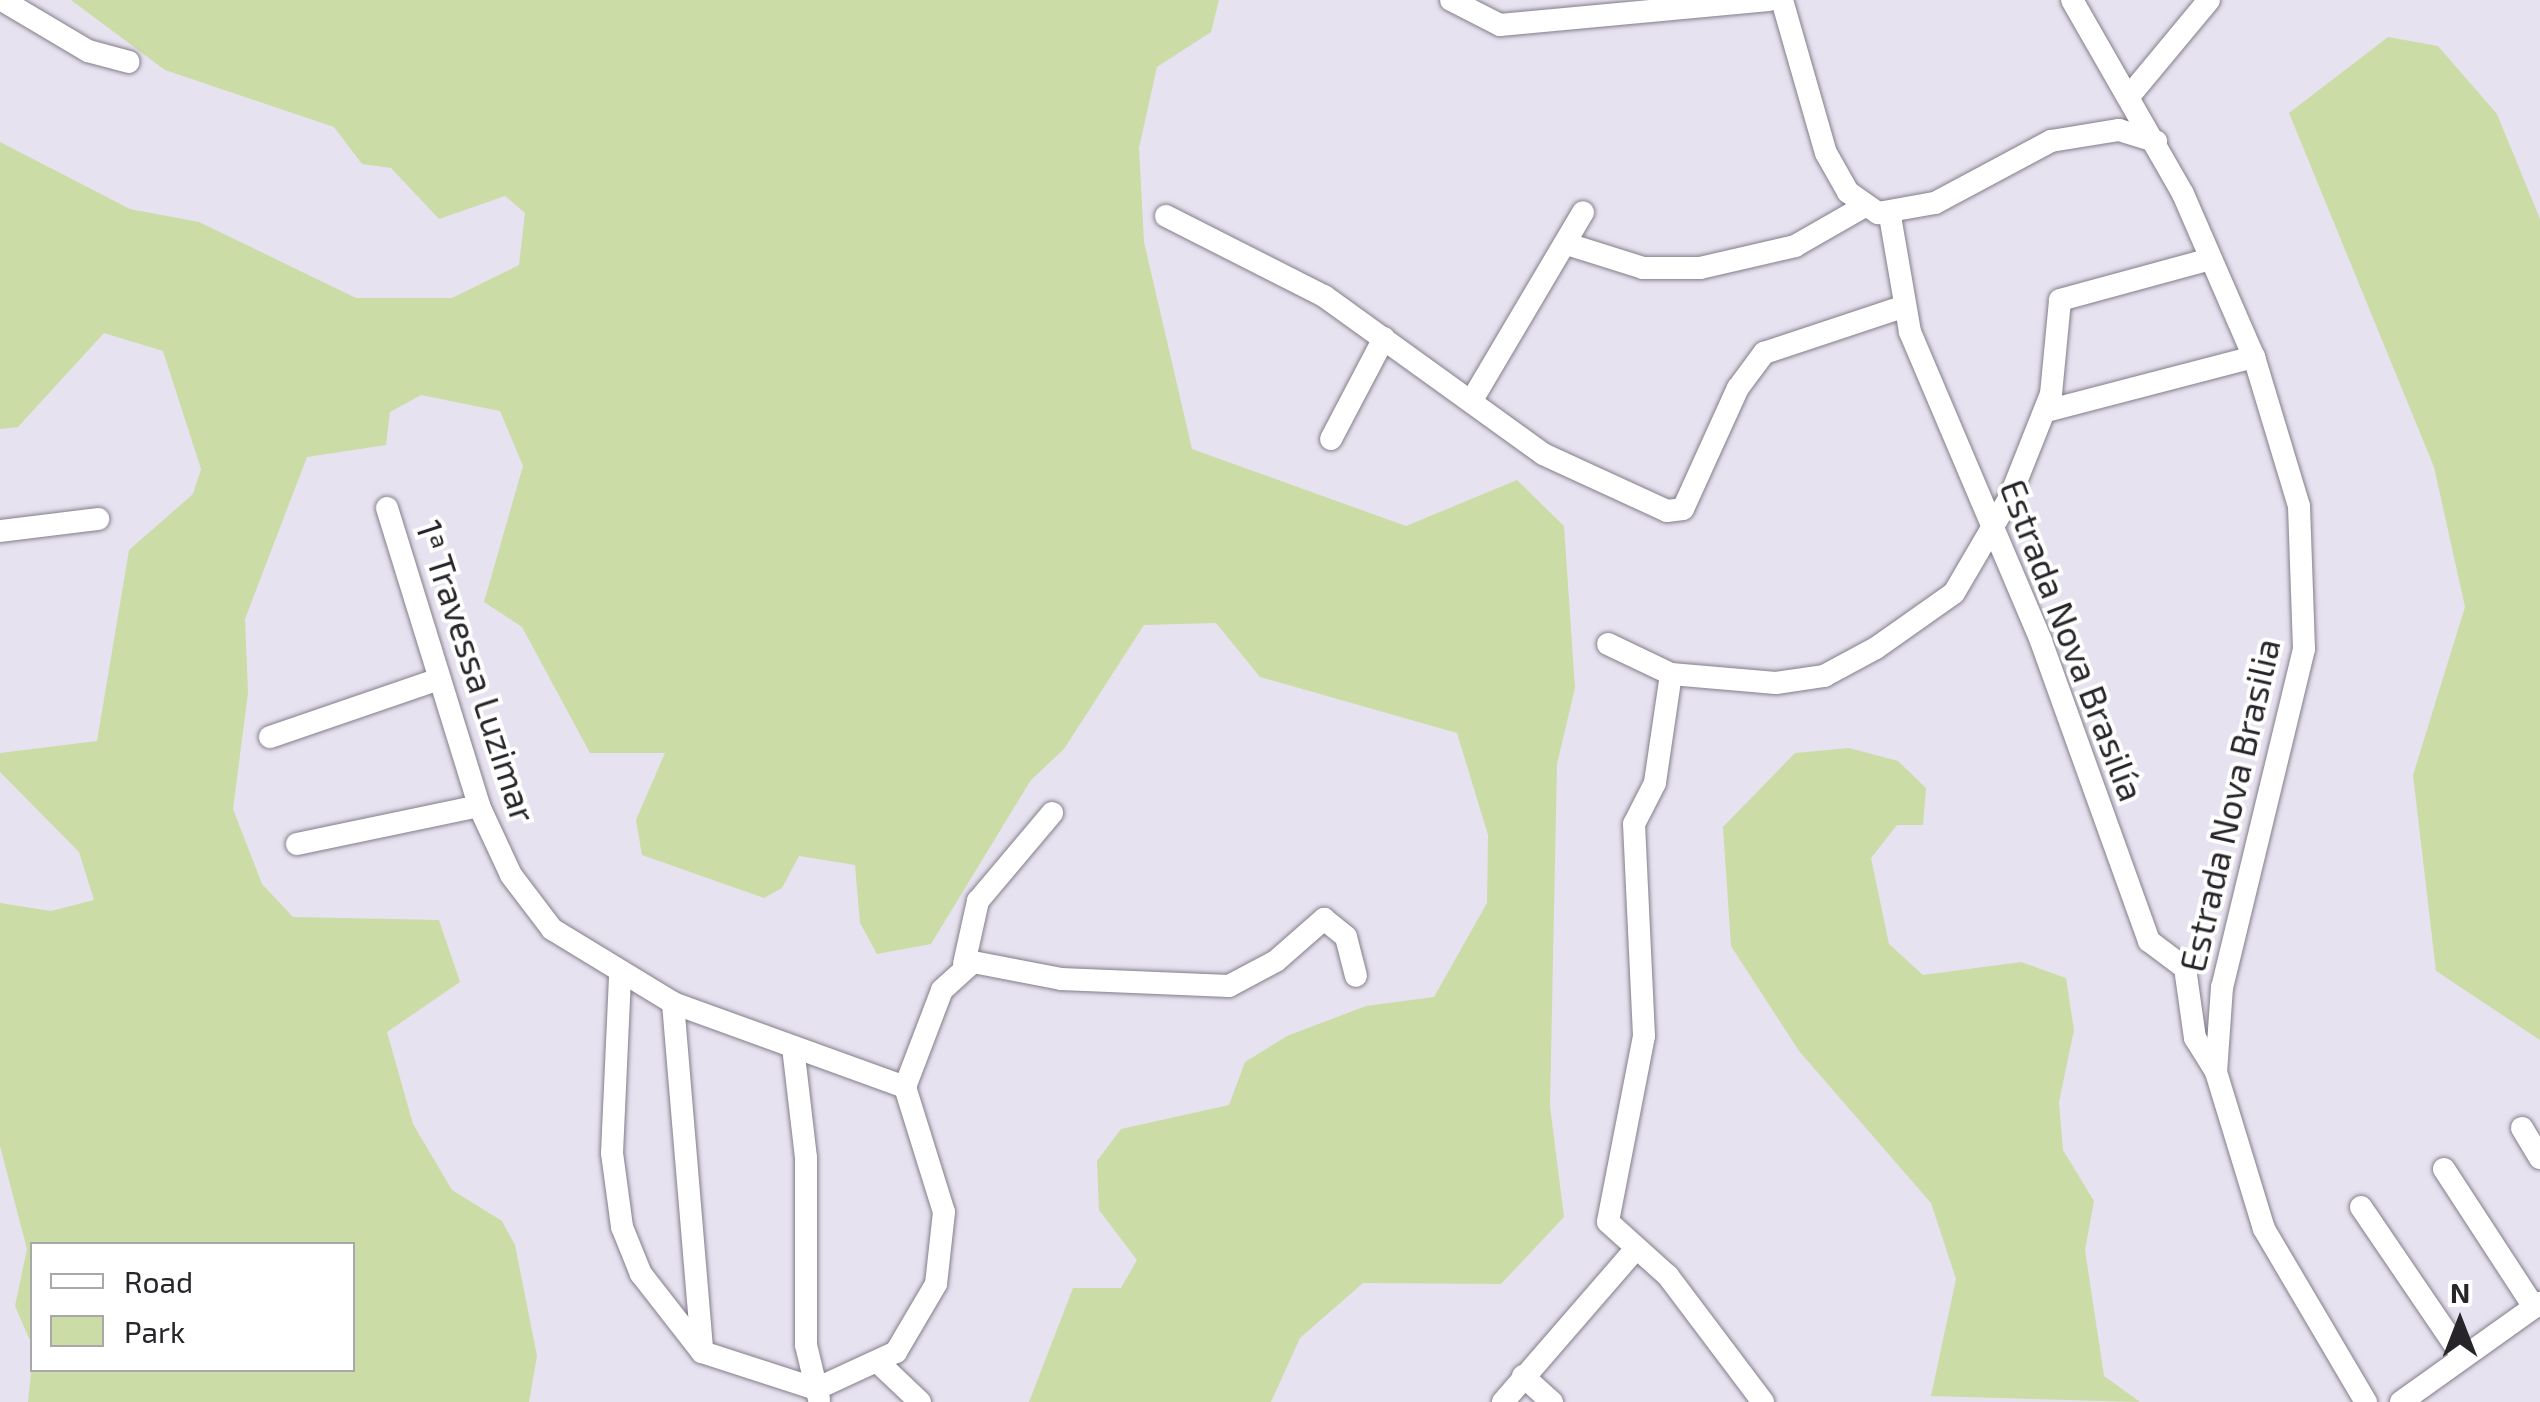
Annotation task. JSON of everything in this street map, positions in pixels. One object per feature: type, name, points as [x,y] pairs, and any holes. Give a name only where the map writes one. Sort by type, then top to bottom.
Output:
[{"type":"street","points":[[2,0],[88,51],[129,62]]},
{"type":"street","points":[[1451,0],[1500,25],[1769,0]]},
{"type":"street","points":[[1782,0],[1826,153],[1863,207],[1890,216],[1935,203],[2051,142],[2118,130],[2156,141]]},
{"type":"street","name":"Estrada Nova Brasilia","points":[[2072,0],[2132,94],[2211,258],[2254,357],[2299,506],[2307,608],[2288,735],[2222,987],[2216,1072],[2264,1228],[2366,1402]]},
{"type":"street","points":[[2132,94],[2209,0]]},
{"type":"street","points":[[1566,244],[1643,268],[1686,270],[1795,246],[1863,207]]},
{"type":"street","points":[[1472,400],[1583,212]]},
{"type":"street","points":[[1166,216],[1384,338],[1543,454],[1676,512],[1764,353],[1902,306]]},
{"type":"street","name":"Estrada Nova Brasilía","points":[[1890,216],[1902,306],[1994,526],[2149,941],[2185,968],[2195,1038],[2216,1072]]},
{"type":"street","points":[[1608,644],[1671,674],[1776,683],[1845,667],[1945,603],[1994,526],[2046,411],[2064,296],[2211,258]]},
{"type":"street","points":[[1331,439],[1384,338]]},
{"type":"street","points":[[2046,411],[2254,357]]},
{"type":"street","name":"1ª Travessa Luzimar","points":[[387,508],[479,806],[528,901],[620,977],[673,1003],[905,1087]]},
{"type":"street","points":[[0,531],[98,519]]},
{"type":"street","points":[[1671,674],[1655,783],[1634,824],[1644,1036],[1635,1107],[1607,1196],[1608,1222],[1632,1252],[1668,1276],[1763,1402]]},
{"type":"street","points":[[270,737],[439,679]]},
{"type":"street","points":[[298,844],[479,806]]},
{"type":"street","points":[[620,977],[610,1088],[622,1227],[641,1274],[702,1352],[818,1395],[880,1364],[917,1326],[946,1229],[905,1087],[933,1008],[964,964],[978,901],[1052,813]]},
{"type":"street","points":[[964,964],[1148,986],[1229,986],[1276,961],[1324,918],[1346,937],[1356,976]]},
{"type":"street","points":[[673,1003],[702,1352]]},
{"type":"street","points":[[793,1047],[806,1158],[806,1345],[818,1395]]},
{"type":"street","points":[[2522,1128],[2540,1158]]},
{"type":"street","points":[[2401,1402],[2537,1305],[2444,1169]]},
{"type":"street","points":[[2361,1207],[2464,1357]]},
{"type":"street","points":[[1504,1402],[1632,1252]]},
{"type":"street","points":[[880,1364],[920,1402]]},
{"type":"street","points":[[1524,1376],[1552,1402]]},
{"type":"green space","points":[[71,0],[1219,0],[1211,32],[1157,67],[1139,148],[1144,242],[1192,449],[1406,526],[1517,480],[1564,526],[1575,688],[1557,764],[1550,1106],[1564,1217],[1501,1284],[1363,1283],[1300,1338],[1271,1402],[1029,1402],[1073,1288],[1121,1288],[1137,1260],[1099,1210],[1097,1161],[1121,1129],[1229,1105],[1245,1062],[1287,1036],[1366,1006],[1434,997],[1487,903],[1488,835],[1457,733],[1260,677],[1216,623],[1144,625],[1064,749],[1031,780],[931,944],[877,954],[860,923],[855,865],[799,856],[782,888],[764,898],[642,855],[636,820],[665,753],[590,753],[522,627],[484,602],[523,466],[500,411],[421,395],[390,412],[386,445],[307,457],[245,619],[248,693],[233,809],[262,884],[293,917],[439,920],[460,982],[387,1032],[413,1124],[452,1190],[502,1221],[515,1245],[537,1356],[529,1402],[28,1402],[31,1372],[355,1372],[355,1242],[30,1242],[30,1340],[15,1306],[27,1249],[0,1146],[0,903],[51,911],[94,900],[79,852],[0,772],[0,753],[97,741],[129,550],[193,494],[201,469],[163,351],[104,333],[18,427],[0,429],[0,142],[130,209],[199,222],[356,298],[452,298],[519,265],[525,213],[505,196],[439,219],[391,168],[362,164],[334,127],[165,70]]},
{"type":"green space","points":[[2388,37],[2438,46],[2497,114],[2540,219],[2540,1040],[2436,971],[2413,775],[2465,607],[2434,467],[2289,113]]},
{"type":"green space","points":[[1849,748],[1898,761],[1926,788],[1923,825],[1897,825],[1871,858],[1889,944],[1923,975],[2021,962],[2066,978],[2074,1030],[2059,1102],[2063,1150],[2094,1201],[2085,1250],[2104,1376],[2140,1402],[1931,1396],[1956,1279],[1931,1203],[1799,1051],[1731,946],[1723,827],[1795,753]]}]
